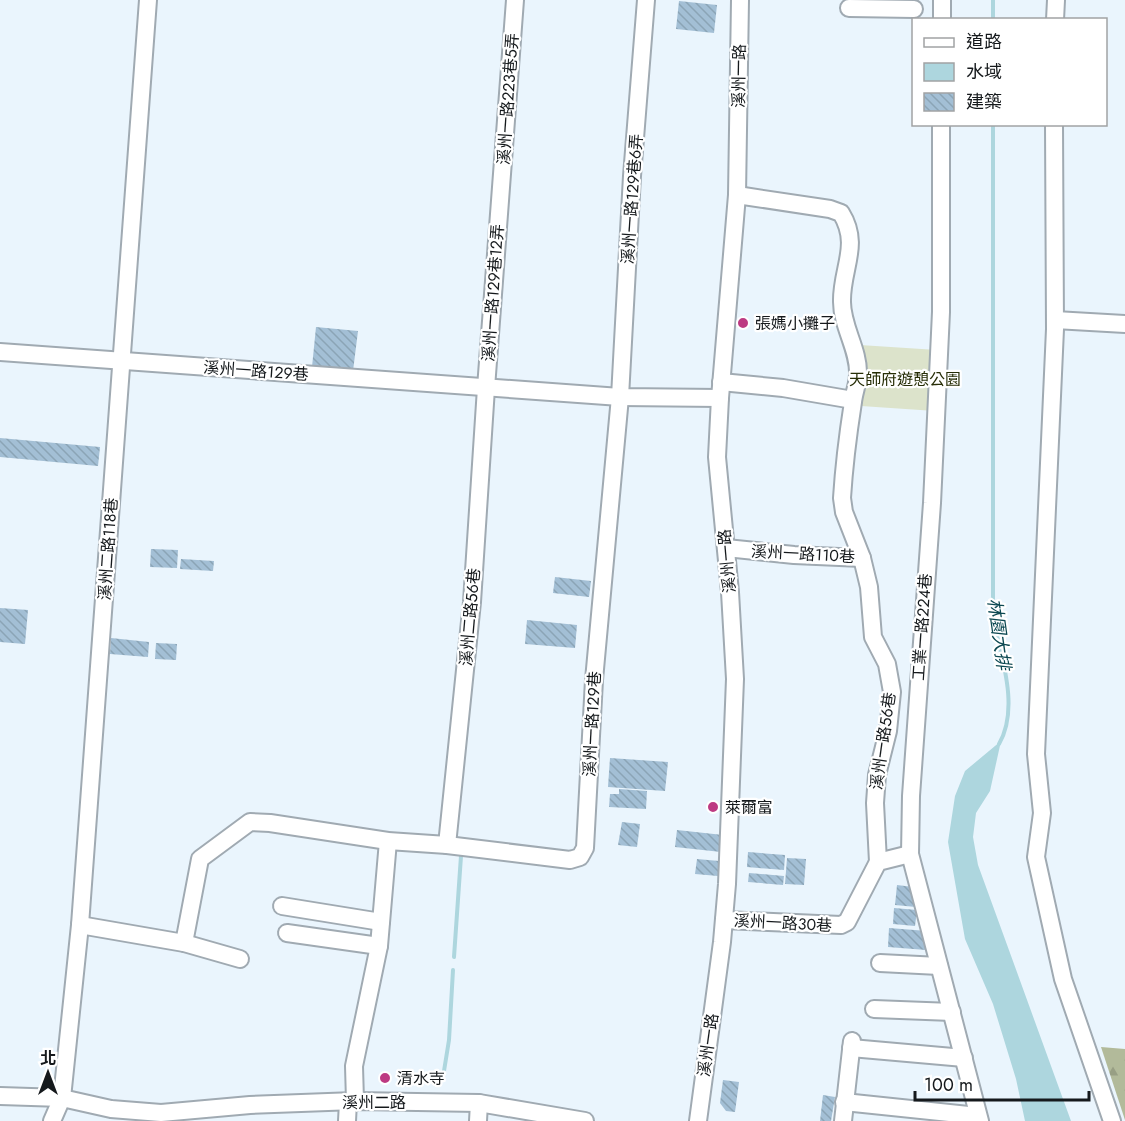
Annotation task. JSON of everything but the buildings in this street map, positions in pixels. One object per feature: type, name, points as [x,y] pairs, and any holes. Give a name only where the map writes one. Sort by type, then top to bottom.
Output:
[{"type":"street","name":"溪州二路118巷","points":[[52,1121],[62,1098],[80,925],[148,0]]},
{"type":"street","name":"溪州一路223巷5弄","points":[[500,198],[515,0]]},
{"type":"street","name":"溪州一路129巷6弄","points":[[620,397],[632,176],[646,0]]},
{"type":"street","name":"溪州一路","points":[[698,1121],[724,920],[735,679],[717,457],[720,390],[737,195],[740,0]]},
{"type":"street","points":[[942,0],[942,18]]},
{"type":"street","points":[[1055,18],[1056,0]]},
{"type":"street","points":[[849,9],[914,9]]},
{"type":"street","name":"工業一路224巷","points":[[941,126],[941,312],[932,503],[911,796],[910,854],[979,1119]]},
{"type":"street","points":[[1054,126],[1055,320],[1036,754],[1042,813],[1036,857],[1063,979],[1112,1121]]},
{"type":"street","name":"溪州一路110巷","points":[[726,548],[794,555],[862,558],[844,512],[842,498],[858,373],[856,357],[844,323],[842,302],[850,255],[847,223],[841,213],[830,209],[737,195]]},
{"type":"street","name":"溪州一路129巷12弄","points":[[486,388],[500,198]]},
{"type":"street","points":[[1055,320],[1125,324]]},
{"type":"street","name":"溪州一路129巷","points":[[0,352],[620,397],[783,388],[853,400]]},
{"type":"street","name":"溪州二路56巷","points":[[447,845],[472,602],[486,388]]},
{"type":"street","name":"溪州一路129巷","points":[[184,944],[200,859],[250,822],[388,841],[447,845],[570,860],[580,857],[585,848],[594,680],[620,397]]},
{"type":"street","name":"溪州一路56巷","points":[[862,558],[869,587],[873,637],[887,664],[892,692],[888,731],[877,775],[876,821]]},
{"type":"street","name":"溪州一路30巷","points":[[724,920],[841,925],[848,922],[878,862],[876,821]]},
{"type":"street","points":[[347,1121],[354,1066],[379,946],[388,841]]},
{"type":"street","points":[[878,862],[910,854]]},
{"type":"street","points":[[282,906],[381,922]]},
{"type":"street","points":[[80,925],[184,944],[240,959]]},
{"type":"street","points":[[287,933],[379,946]]},
{"type":"street","points":[[880,963],[939,966]]},
{"type":"street","points":[[874,1009],[952,1012]]},
{"type":"street","points":[[843,1121],[852,1045],[964,1058]]},
{"type":"street","name":"溪州二路","points":[[0,1096],[62,1098],[161,1117],[250,1105],[351,1101],[479,1103],[578,1120]]},
{"type":"street","points":[[844,1102],[979,1119]]},
{"type":"street","points":[[478,1121],[479,1103]]},
{"type":"green space","name":"天師府遊憩公園","points":[[860,345],[937,350],[935,411],[861,406],[869,374]]},
{"type":"green space","points":[[1101,1047],[1125,1049],[1125,1120]]},
{"type":"water","points":[[1001,741],[990,791],[976,813],[973,837],[978,865],[1071,1121],[1025,1121],[1016,1079],[993,1004],[965,939],[948,842],[955,796],[965,771]]},
{"type":"waterway","name":"林園大排","points":[[993,0],[993,18]]},
{"type":"waterway","name":"林園大排","points":[[993,126],[993,618],[1004,665],[1008,698],[1005,730],[999,744]]},
{"type":"waterway","points":[[454,957],[461,856]]},
{"type":"waterway","points":[[444,1071],[449,1040],[453,970]]},
{"type":"place","name":"張媽小攤子","points":[[743,323]]},
{"type":"place","name":"萊爾富","points":[[713,807]]},
{"type":"place","name":"清水寺","points":[[385,1078]]}]
